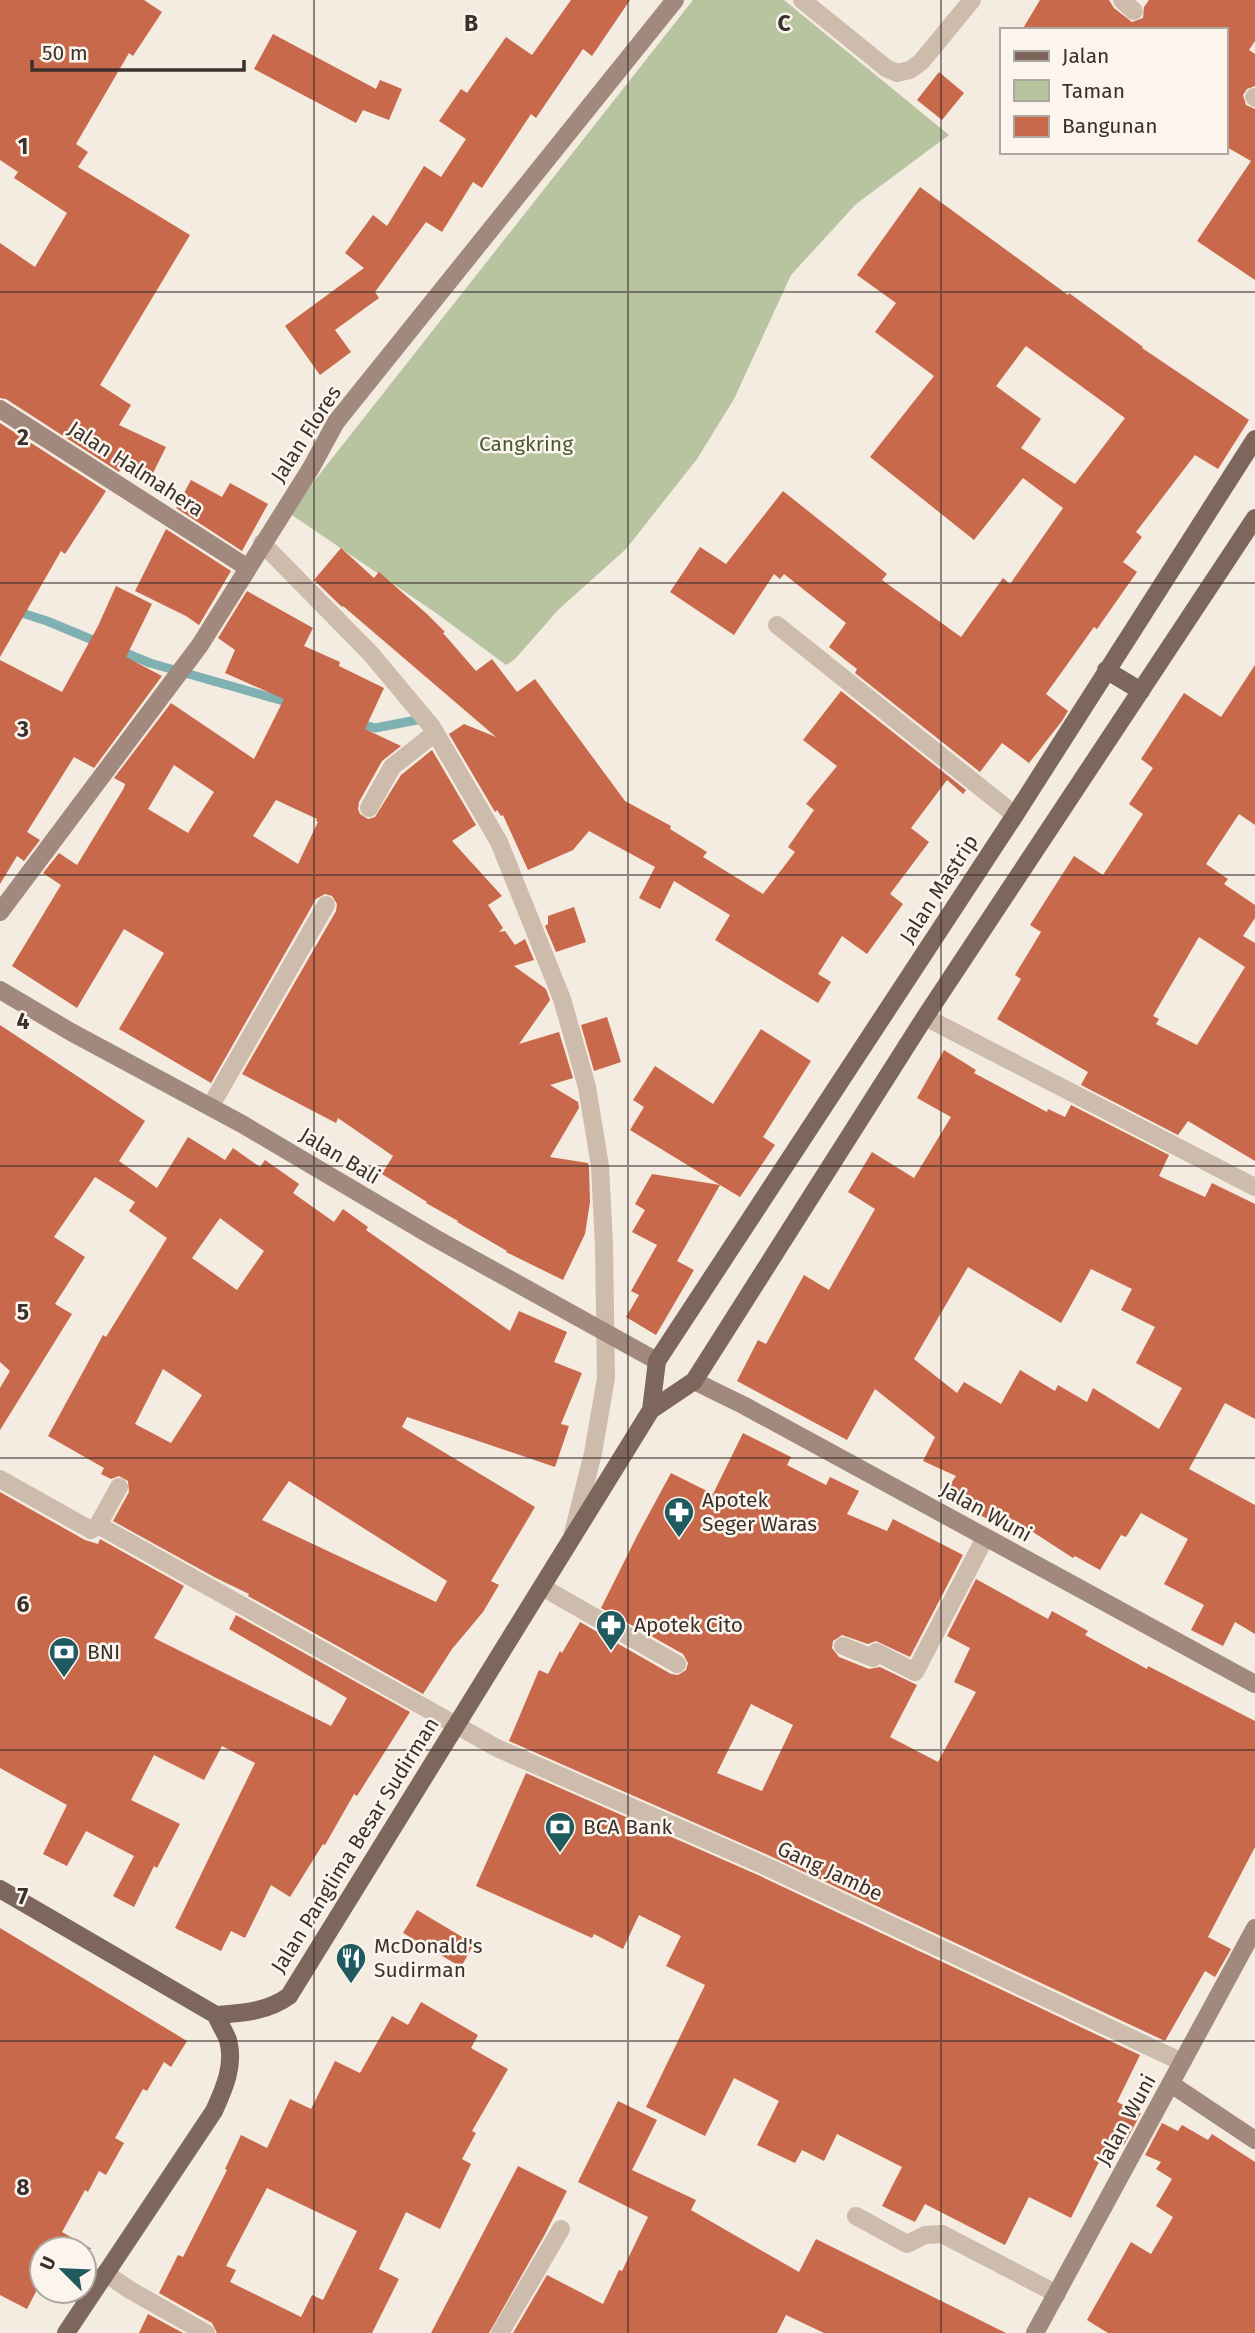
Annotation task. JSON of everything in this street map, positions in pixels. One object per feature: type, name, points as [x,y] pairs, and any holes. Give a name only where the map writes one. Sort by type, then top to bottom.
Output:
[{"type":"main road","name":"Jalan Flores","points":[[0,912],[200,645],[311,468],[336,422],[675,0]]},
{"type":"main road","name":"Jalan Halmahera","points":[[0,409],[248,568]]},
{"type":"main road","name":"Jalan Mastrip","points":[[657,1361],[1015,815],[1255,439]]},
{"type":"main road","points":[[694,1381],[925,1017],[1255,518]]},
{"type":"main road","points":[[1106,670],[1141,691]]},
{"type":"main road","name":"Jalan Bali","points":[[0,990],[657,1361]]},
{"type":"main road","name":"Jalan Panglima Besar Sudirman","points":[[651,1410],[657,1361]]},
{"type":"main road","name":"Jalan Panglima Besar Sudirman","points":[[215,2015],[276,2006],[289,1996],[651,1410],[694,1381]]},
{"type":"main road","name":"Jalan Wuni","points":[[694,1381],[755,1411],[1255,1684]]},
{"type":"main road","points":[[0,1889],[215,2015],[228,2040],[230,2067],[214,2111],[66,2333]]},
{"type":"main road","name":"Jalan Wuni","points":[[1035,2333],[1255,1928]]},
{"type":"main road","points":[[1171,2084],[1255,2140]]},
{"type":"street","points":[[802,0],[886,68],[897,73],[911,70],[921,62],[972,0]]},
{"type":"street","points":[[262,543],[371,653],[434,730],[499,842],[562,999],[587,1087],[600,1166],[604,1246],[606,1378],[593,1453],[571,1540]]},
{"type":"street","points":[[777,625],[1015,815]]},
{"type":"street","points":[[369,808],[392,767],[434,730]]},
{"type":"street","points":[[210,1107],[326,905]]},
{"type":"street","points":[[925,1017],[1255,1186]]},
{"type":"street","name":"Gang Jambe","points":[[0,1479],[88,1529],[93,1530],[98,1525],[497,1748],[763,1865],[1182,2062]]},
{"type":"street","points":[[98,1525],[119,1487]]},
{"type":"street","points":[[843,1646],[873,1658],[876,1652],[915,1672],[985,1538]]},
{"type":"street","points":[[542,1587],[677,1664]]},
{"type":"street","points":[[856,2216],[907,2244],[925,2235],[942,2234],[1056,2294]]},
{"type":"street","points":[[500,2333],[561,2229]]},
{"type":"street","points":[[105,2273],[206,2333]]},
{"type":"green space","name":"Cangkring","points":[[693,0],[784,0],[949,135],[856,204],[791,275],[734,399],[697,459],[626,549],[559,609],[515,659],[506,665],[436,613],[289,513]]},
{"type":"building","points":[[0,0],[144,0],[162,12],[133,56],[129,53],[76,144],[88,152],[78,167],[190,235],[100,385],[131,405],[119,425],[166,447],[153,473],[126,460],[119,472],[6,399],[0,398],[0,243],[35,267],[67,213],[14,178],[18,172],[0,160]]},
{"type":"building","points":[[571,0],[630,0],[592,56],[583,49],[536,118],[531,114],[482,188],[473,182],[442,232],[426,222],[375,292],[379,298],[335,330],[351,352],[320,375],[285,326],[364,268],[345,253],[373,215],[387,226],[424,166],[441,177],[466,139],[439,121],[461,89],[467,93],[506,37],[532,55]]},
{"type":"building","points":[[1040,0],[1109,0],[1114,8],[1132,22],[1143,18],[1144,7],[1149,0],[1255,0],[1255,41],[1249,50],[1255,54],[1255,86],[1247,89],[1243,95],[1246,105],[1255,109],[1255,280],[1197,241],[1251,161],[1227,147],[1227,28],[1023,28]]},
{"type":"building","points":[[273,34],[376,89],[380,80],[402,89],[389,120],[363,110],[356,123],[254,69]]},
{"type":"building","points":[[939,72],[964,93],[942,120],[917,100]]},
{"type":"building","points":[[920,187],[1142,348],[1249,420],[1218,469],[1195,455],[1136,532],[1142,537],[1123,562],[1137,572],[1046,694],[1068,711],[1029,763],[1002,743],[980,772],[855,673],[857,669],[829,647],[846,623],[784,574],[780,579],[774,574],[734,635],[670,592],[700,547],[726,564],[783,491],[887,574],[882,580],[961,637],[1003,578],[1010,584],[1063,508],[1023,478],[974,540],[870,457],[934,376],[875,332],[896,303],[857,275]],"holes":[[[1026,346],[1125,418],[1075,484],[1021,448],[1041,419],[996,386]]]},
{"type":"building","points":[[0,423],[106,491],[65,554],[61,551],[0,657]]},
{"type":"building","points":[[191,480],[222,497],[230,483],[268,504],[242,551],[176,508]]},
{"type":"building","points":[[166,529],[231,571],[199,625],[135,591]]},
{"type":"building","points":[[341,548],[374,578],[379,572],[427,614],[476,671],[492,659],[517,692],[535,679],[625,801],[671,826],[670,829],[707,852],[703,857],[763,894],[795,852],[788,847],[814,810],[806,804],[837,766],[803,740],[841,691],[966,790],[963,794],[947,780],[911,828],[929,842],[890,894],[903,904],[867,954],[842,936],[818,974],[831,982],[818,1003],[715,940],[730,915],[674,881],[660,909],[639,898],[655,867],[589,831],[573,850],[528,870],[503,815],[497,810],[495,812],[449,734],[464,724],[496,737],[342,607],[314,580]]},
{"type":"building","points":[[116,586],[152,604],[126,657],[162,676],[94,768],[74,757],[27,832],[40,840],[24,861],[17,856],[0,884],[0,660],[62,692],[98,626]]},
{"type":"building","points":[[247,591],[313,628],[304,646],[340,662],[339,666],[384,688],[365,729],[401,746],[382,761],[359,802],[360,814],[368,819],[375,817],[401,775],[432,750],[476,825],[452,841],[502,896],[488,905],[503,928],[499,932],[505,931],[515,945],[525,939],[534,960],[514,966],[546,989],[550,1000],[519,1044],[559,1032],[573,1078],[550,1085],[578,1102],[579,1108],[550,1157],[588,1163],[589,1167],[590,1202],[585,1234],[563,1280],[506,1252],[382,1174],[393,1156],[338,1118],[336,1123],[242,1074],[336,911],[337,904],[332,896],[325,894],[316,899],[211,1083],[119,1029],[164,953],[124,929],[77,1008],[12,966],[61,885],[43,873],[59,853],[77,865],[124,788],[125,784],[114,778],[171,703],[254,759],[284,699],[225,673],[235,650],[218,638]],"holes":[[[174,765],[214,792],[188,833],[148,809]],[[276,800],[317,819],[298,864],[253,836]]]},
{"type":"building","points":[[1255,665],[1255,825],[1239,814],[1206,864],[1228,879],[1224,884],[1255,905],[1255,918],[1243,936],[1255,943],[1255,1161],[1188,1121],[1178,1135],[1081,1085],[1088,1072],[997,1019],[1021,979],[1015,975],[1041,932],[1030,925],[1074,856],[1103,875],[1143,814],[1129,804],[1153,768],[1141,759],[1184,693],[1221,717]],"holes":[[[1199,937],[1245,967],[1197,1045],[1156,1024],[1159,1019],[1153,1016]]]},
{"type":"building","points":[[574,907],[586,942],[556,952],[545,926],[548,924],[548,916]]},
{"type":"building","points":[[607,1017],[621,1062],[594,1071],[581,1025]]},
{"type":"building","points":[[0,1025],[145,1121],[119,1161],[157,1188],[188,1137],[225,1160],[233,1148],[260,1167],[265,1160],[299,1184],[293,1193],[334,1222],[343,1209],[368,1227],[366,1230],[510,1331],[519,1311],[567,1332],[554,1362],[582,1373],[561,1424],[569,1426],[555,1467],[407,1417],[402,1427],[535,1507],[491,1581],[499,1585],[483,1612],[452,1649],[423,1694],[248,1596],[249,1594],[113,1521],[129,1492],[128,1481],[119,1476],[111,1479],[101,1474],[104,1468],[48,1436],[103,1335],[106,1337],[167,1238],[129,1211],[135,1202],[95,1177],[54,1237],[85,1257],[55,1304],[72,1314],[0,1430],[0,1388],[10,1371],[0,1362]],"holes":[[[220,1218],[264,1251],[237,1290],[192,1258]],[[163,1369],[202,1395],[171,1443],[135,1424]],[[289,1481],[447,1581],[436,1602],[262,1520]]]},
{"type":"building","points":[[761,1029],[811,1061],[763,1137],[775,1145],[740,1197],[630,1130],[644,1107],[633,1100],[655,1066],[713,1104]]},
{"type":"building","points":[[944,1050],[976,1070],[974,1073],[1047,1112],[1048,1109],[1065,1117],[1071,1105],[1169,1155],[1159,1176],[1205,1197],[1212,1183],[1255,1204],[1255,1419],[1225,1403],[1189,1469],[1255,1505],[1255,1634],[1235,1622],[1223,1646],[1191,1630],[1204,1605],[1164,1584],[1188,1539],[1141,1513],[1126,1537],[1121,1535],[1100,1570],[1075,1556],[1073,1558],[1016,1521],[1011,1531],[976,1513],[978,1509],[947,1489],[956,1476],[923,1461],[935,1437],[875,1389],[847,1440],[737,1381],[758,1340],[766,1344],[804,1275],[829,1290],[875,1209],[848,1192],[872,1152],[914,1178],[951,1117],[917,1098]],"holes":[[[968,1267],[1061,1323],[1091,1269],[1132,1289],[1121,1310],[1155,1327],[1136,1363],[1182,1388],[1159,1429],[1093,1388],[1087,1402],[1058,1385],[1055,1391],[1020,1370],[1001,1404],[964,1382],[957,1393],[914,1359]]]},
{"type":"building","points":[[652,1174],[720,1185],[677,1261],[694,1270],[656,1335],[626,1317],[639,1295],[631,1291],[657,1245],[632,1232],[645,1210],[635,1204]]},
{"type":"building","points":[[743,1433],[791,1457],[787,1465],[826,1485],[830,1477],[859,1491],[847,1514],[887,1531],[893,1519],[963,1555],[910,1657],[876,1641],[868,1644],[842,1635],[833,1641],[832,1648],[839,1657],[869,1669],[880,1667],[917,1685],[890,1737],[938,1762],[976,1692],[954,1682],[970,1648],[947,1636],[976,1579],[1048,1619],[1052,1611],[1088,1631],[1085,1635],[1147,1669],[1148,1666],[1255,1721],[1255,1847],[1208,1937],[1231,1949],[1215,1977],[1205,1971],[1165,2041],[768,1855],[509,1741],[539,1670],[548,1674],[580,1622],[671,1674],[678,1675],[686,1670],[688,1663],[683,1654],[601,1608],[671,1473],[713,1494]],"holes":[[[751,1704],[793,1725],[762,1791],[717,1773]]]},
{"type":"building","points":[[0,1492],[85,1540],[98,1544],[100,1539],[184,1586],[154,1638],[331,1726],[347,1698],[229,1629],[236,1615],[410,1712],[357,1796],[354,1794],[325,1845],[323,1844],[290,1897],[271,1885],[245,1938],[231,1931],[221,1951],[175,1928],[255,1763],[222,1746],[204,1780],[154,1755],[131,1800],[180,1824],[157,1868],[154,1866],[134,1907],[113,1896],[134,1856],[86,1831],[67,1866],[43,1854],[67,1805],[0,1768]]},
{"type":"building","points":[[526,1773],[758,1875],[1140,2055],[1117,2102],[1141,2113],[1124,2145],[1111,2138],[1071,2218],[1029,2197],[1005,2245],[925,2204],[915,2222],[882,2206],[902,2167],[837,2134],[824,2161],[802,2150],[795,2163],[757,2145],[779,2101],[734,2078],[705,2136],[646,2107],[705,1985],[666,1966],[681,1936],[639,1915],[623,1949],[594,1934],[592,1938],[476,1886]]},
{"type":"building","points":[[417,1910],[474,1944],[461,1967],[403,1933]]},
{"type":"building","points":[[0,1928],[187,2041],[171,2067],[164,2062],[147,2091],[143,2089],[115,2138],[124,2143],[106,2175],[99,2171],[88,2192],[85,2190],[62,2232],[67,2235],[28,2235],[27,2309],[0,2295]]},
{"type":"building","points":[[421,2002],[478,2035],[471,2048],[508,2069],[472,2131],[476,2133],[462,2159],[471,2164],[440,2229],[406,2212],[379,2269],[399,2279],[372,2333],[217,2333],[212,2323],[159,2293],[178,2255],[183,2257],[227,2170],[225,2169],[241,2135],[267,2148],[290,2099],[311,2109],[335,2061],[360,2073],[392,2016],[408,2025]],"holes":[[[267,2188],[357,2231],[323,2300],[312,2295],[301,2317],[230,2282],[236,2270],[226,2266]]]},
{"type":"building","points":[[618,2101],[657,2120],[632,2170],[696,2200],[691,2210],[799,2272],[816,2239],[1006,2333],[824,2333],[786,2315],[777,2333],[513,2333],[547,2275],[603,2304],[648,2217],[578,2182]]},
{"type":"building","points":[[1162,2123],[1178,2131],[1182,2125],[1208,2140],[1212,2134],[1255,2162],[1255,2333],[1108,2333],[1087,2320],[1131,2242],[1151,2254],[1173,2217],[1156,2206],[1172,2179],[1156,2169],[1161,2162],[1145,2155]]},
{"type":"building","points":[[518,2166],[567,2191],[544,2236],[489,2333],[431,2333]]},
{"type":"building","points":[[148,2314],[183,2333],[139,2333]]},
{"type":"waterway","points":[[0,606],[47,621],[100,643]]},
{"type":"waterway","points":[[116,649],[150,663],[294,704]]},
{"type":"waterway","points":[[357,723],[375,728],[417,720]]},
{"type":"place","name":"Apotek Seger Waras","points":[[679,1539]]},
{"type":"place","name":"Apotek Cito","points":[[611,1652]]},
{"type":"place","name":"BNI","points":[[64,1679]]},
{"type":"place","name":"BCA Bank","points":[[560,1854]]},
{"type":"place","name":"McDonald's Sudirman","points":[[351,1985]]}]
